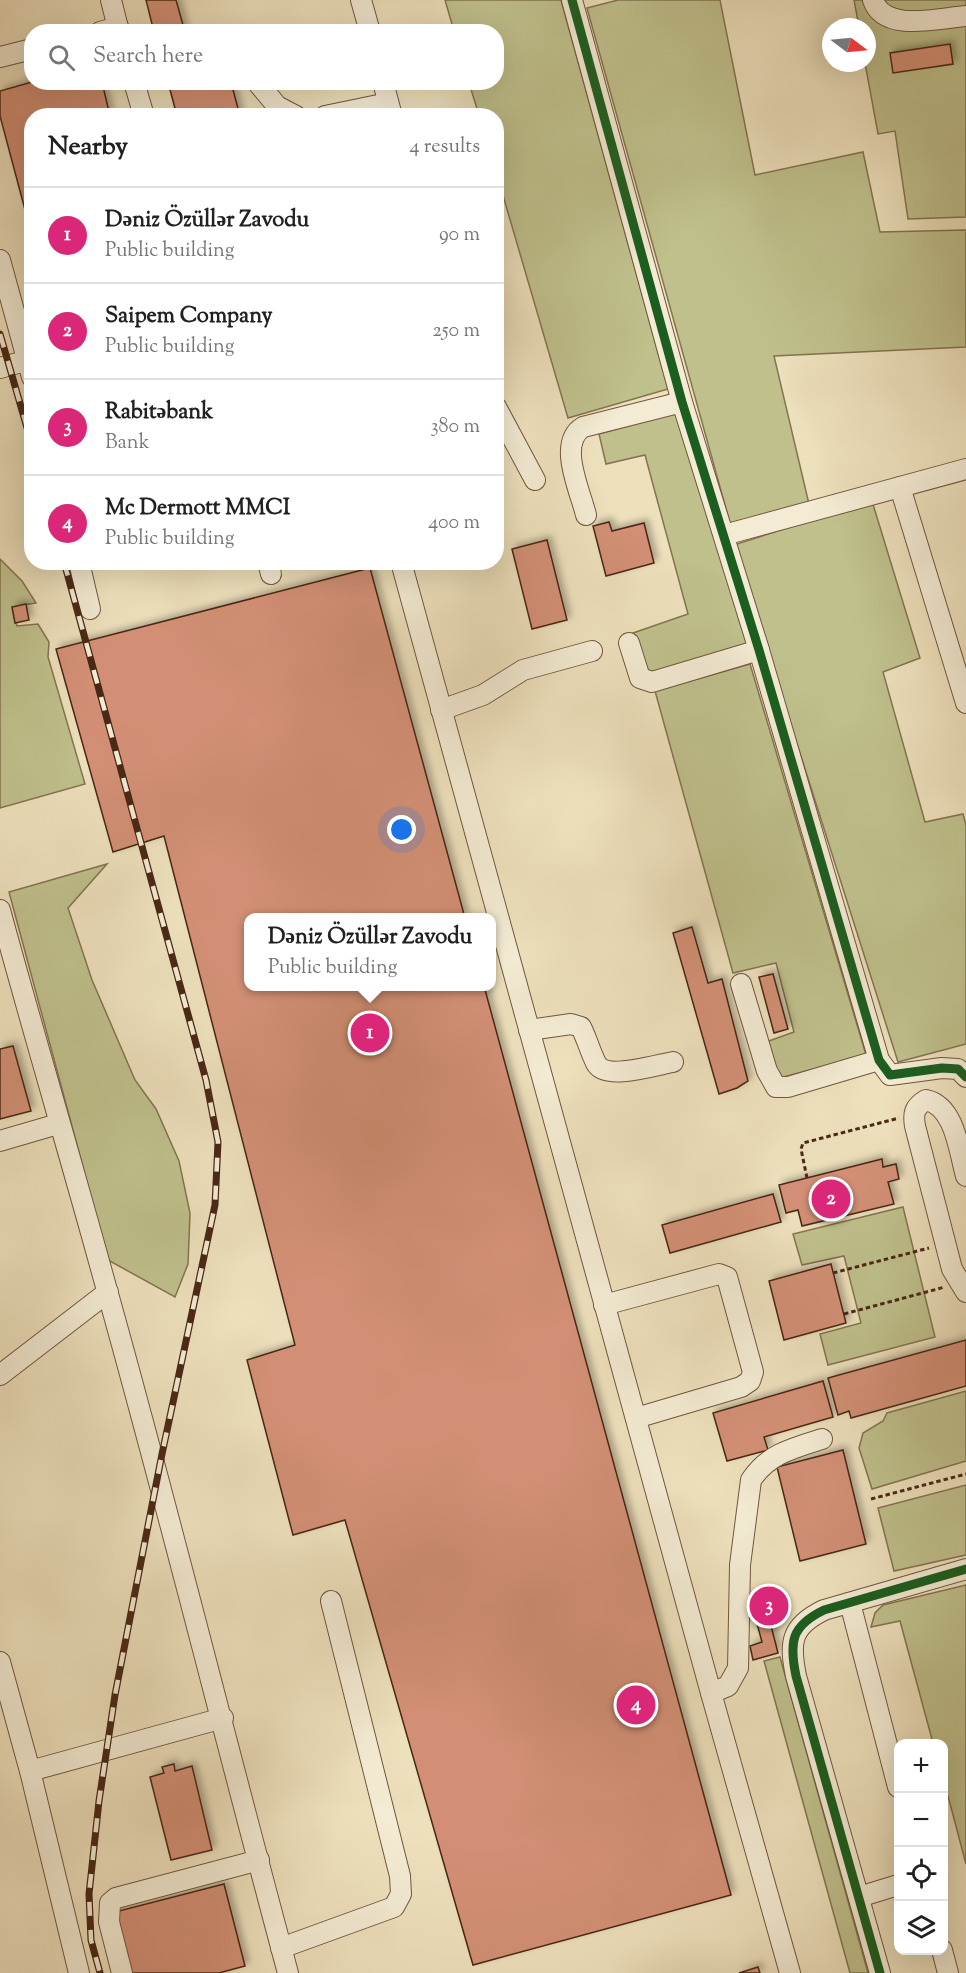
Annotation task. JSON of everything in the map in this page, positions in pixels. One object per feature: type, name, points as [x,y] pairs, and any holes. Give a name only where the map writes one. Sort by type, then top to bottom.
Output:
[{"type":"street","points":[[111,0],[112,24]]},
{"type":"street","points":[[361,0],[368,24]]},
{"type":"street","points":[[873,0],[877,12],[886,17],[902,20],[966,16]]},
{"type":"street","points":[[575,1],[682,402],[759,650],[879,1060],[890,1075],[942,1068],[958,1069],[966,1077]]},
{"type":"street","points":[[0,57],[24,51]]},
{"type":"street","points":[[136,90],[142,108]]},
{"type":"street","points":[[264,90],[281,108]]},
{"type":"street","points":[[385,90],[390,108]]},
{"type":"street","points":[[0,260],[24,344]]},
{"type":"street","points":[[0,368],[24,366]]},
{"type":"street","points":[[586,515],[571,454],[570,441],[576,431],[583,427],[682,402]]},
{"type":"street","points":[[504,422],[535,480]]},
{"type":"street","points":[[724,536],[966,469]]},
{"type":"street","points":[[900,487],[966,703]]},
{"type":"street","points":[[81,570],[90,609]]},
{"type":"street","points":[[403,570],[790,1973]]},
{"type":"street","points":[[629,643],[640,678],[652,682],[759,650]]},
{"type":"street","points":[[441,710],[483,695],[523,670],[592,651]]},
{"type":"street","points":[[0,910],[58,1124],[108,1292],[223,1718],[288,1973]]},
{"type":"street","points":[[741,984],[767,1071],[776,1087],[788,1087],[879,1060]]},
{"type":"street","points":[[529,1030],[571,1024],[581,1027],[596,1065],[603,1070],[619,1072],[673,1062]]},
{"type":"street","points":[[962,1288],[945,1243],[913,1115],[918,1105],[926,1100],[942,1106],[948,1116],[966,1176]]},
{"type":"street","points":[[0,1141],[58,1124]]},
{"type":"street","points":[[604,1305],[719,1274],[727,1277],[731,1291],[753,1372],[750,1381],[741,1386],[636,1418]]},
{"type":"street","points":[[0,1375],[108,1292]]},
{"type":"street","points":[[711,1693],[728,1686],[738,1668],[741,1538],[751,1480],[757,1471],[776,1455],[822,1439]]},
{"type":"street","points":[[880,1973],[792,1658],[792,1642],[797,1629],[808,1617],[966,1569]]},
{"type":"street","points":[[281,1948],[394,1907],[401,1894],[400,1876],[331,1601]]},
{"type":"street","points":[[850,1603],[894,1772]]},
{"type":"street","points":[[0,1665],[30,1771],[79,1973]]},
{"type":"street","points":[[30,1771],[223,1718]]},
{"type":"street","points":[[122,1973],[109,1922],[110,1903],[116,1898],[259,1860]]},
{"type":"street","points":[[859,1897],[894,1887]]},
{"type":"street","points":[[943,1955],[948,1973]]},
{"type":"path","points":[[807,1178],[801,1149],[803,1143],[913,1115]]},
{"type":"path","points":[[833,1273],[945,1243]]},
{"type":"path","points":[[844,1314],[962,1288]]},
{"type":"path","points":[[871,1499],[966,1474]]},
{"type":"green space","points":[[445,0],[561,0],[668,389],[568,418],[504,199],[504,108],[477,108],[471,90],[504,90],[504,24],[452,24]]},
{"type":"green space","points":[[618,0],[720,0],[755,175],[863,152],[880,232],[966,230],[966,347],[774,356],[809,504],[730,523],[587,8]]},
{"type":"green space","points":[[854,0],[966,0],[966,217],[908,219],[895,131],[878,134],[867,72],[876,72],[876,18],[857,18]]},
{"type":"green space","points":[[676,413],[747,645],[647,677],[633,633],[688,614],[645,455],[606,464],[599,434]]},
{"type":"green space","points":[[872,501],[920,658],[883,672],[925,822],[963,814],[966,825],[966,1044],[898,1062],[734,545]]},
{"type":"green space","points":[[0,559],[22,581],[36,603],[12,607],[17,626],[38,624],[49,642],[48,657],[85,784],[0,808]]},
{"type":"green space","points":[[750,664],[866,1055],[776,1079],[766,1042],[794,1032],[776,963],[733,973],[655,691]]},
{"type":"green space","points":[[107,864],[68,908],[92,980],[135,1080],[156,1109],[179,1161],[190,1213],[188,1264],[175,1297],[108,1260],[9,892]]},
{"type":"green space","points":[[903,1207],[935,1337],[828,1365],[820,1334],[861,1323],[844,1256],[802,1265],[793,1234]]},
{"type":"green space","points":[[966,1391],[966,1461],[872,1489],[859,1448],[863,1433],[883,1421],[887,1413]]},
{"type":"green space","points":[[966,1485],[966,1555],[894,1571],[878,1508]]},
{"type":"green space","points":[[966,1585],[966,1864],[948,1796],[948,1739],[932,1739],[900,1621],[871,1627],[875,1613],[883,1605]]},
{"type":"green space","points":[[780,1657],[868,1973],[850,1973],[764,1661]]},
{"type":"building","points":[[146,0],[176,0],[183,24],[152,24]]},
{"type":"building","points":[[950,44],[953,64],[893,73],[890,53]]},
{"type":"building","points":[[24,84],[24,90],[104,90],[108,108],[24,108],[24,206],[0,116],[0,91]]},
{"type":"building","points":[[170,90],[233,90],[238,108],[175,108]]},
{"type":"building","points":[[609,522],[612,531],[644,523],[654,563],[606,576],[593,526]]},
{"type":"building","points":[[547,540],[567,620],[532,629],[512,549]]},
{"type":"building","points":[[362,570],[371,570],[464,913],[244,913],[244,991],[485,991],[731,1895],[473,1965],[345,1520],[293,1535],[247,1360],[295,1345],[164,836],[113,852],[56,649]]},
{"type":"building","points":[[26,604],[29,620],[15,623],[12,607]]},
{"type":"building","points":[[692,927],[708,983],[722,979],[748,1081],[737,1088],[719,1094],[673,933]]},
{"type":"building","points":[[773,974],[788,1029],[774,1033],[759,977]]},
{"type":"building","points":[[13,1046],[31,1111],[0,1119],[0,1049]]},
{"type":"building","points":[[882,1159],[883,1167],[896,1164],[899,1179],[888,1182],[894,1204],[802,1226],[798,1210],[786,1213],[779,1185]]},
{"type":"building","points":[[773,1194],[781,1222],[670,1253],[662,1225]]},
{"type":"building","points":[[831,1264],[846,1323],[784,1340],[769,1281]]},
{"type":"building","points":[[966,1340],[966,1386],[851,1418],[849,1411],[838,1415],[828,1378]]},
{"type":"building","points":[[823,1381],[833,1417],[764,1437],[768,1450],[727,1461],[713,1413]]},
{"type":"building","points":[[843,1450],[866,1544],[800,1561],[777,1467]]},
{"type":"building","points":[[777,1594],[782,1610],[768,1614],[778,1653],[753,1660],[750,1646],[762,1642],[751,1602]]},
{"type":"building","points":[[174,1764],[175,1771],[192,1766],[212,1850],[171,1860],[150,1777],[164,1773],[162,1767]]},
{"type":"building","points":[[224,1884],[245,1966],[219,1973],[131,1973],[115,1912]]},
{"type":"building","points":[[758,1967],[760,1973],[739,1973]]},
{"type":"railway","points":[[0,334],[24,417]]},
{"type":"railway","points":[[66,570],[206,1080],[218,1142],[215,1205],[162,1454],[115,1695],[99,1801],[89,1894],[91,1940],[100,1973]]},
{"type":"cycle path","points":[[572,0],[682,402],[759,650],[879,1060],[890,1075],[942,1068],[958,1069],[966,1077]]},
{"type":"cycle path","points":[[880,1973],[796,1676],[793,1644],[795,1636],[805,1622],[824,1610],[966,1569]]},
{"type":"place","name":"Dəniz Özüllər Zavodu","points":[[370,1033]]},
{"type":"place","name":"Saipem Company","points":[[831,1199]]},
{"type":"place","name":"Rabitəbank","points":[[769,1606]]},
{"type":"place","name":"Mc Dermott MMCI","points":[[636,1705]]}]
